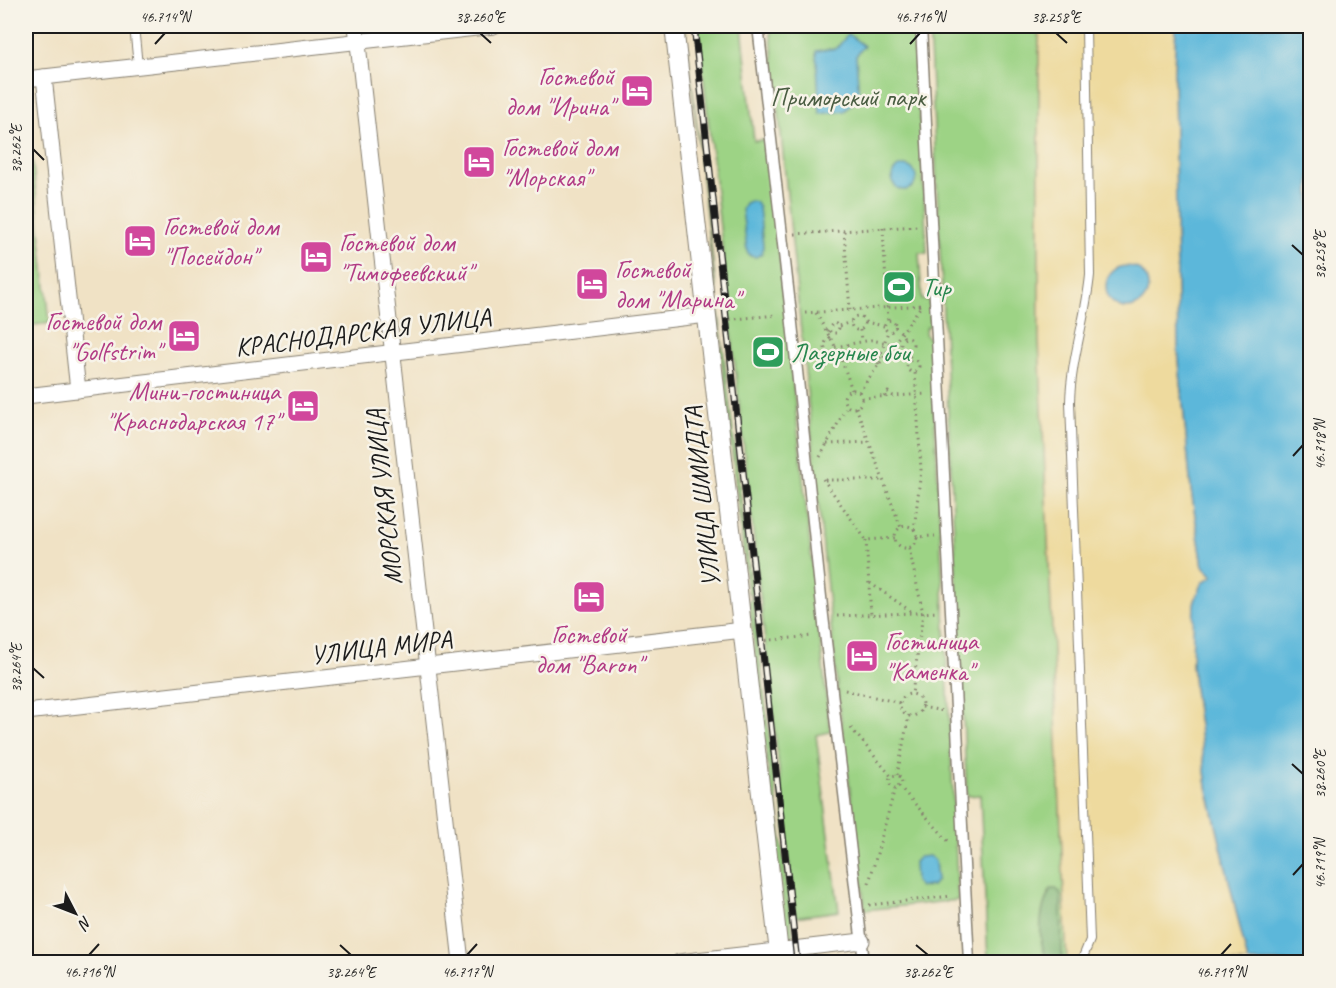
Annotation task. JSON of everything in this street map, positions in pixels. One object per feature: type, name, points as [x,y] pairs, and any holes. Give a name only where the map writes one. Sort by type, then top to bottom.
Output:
[{"type":"street","points":[[26,78],[138,66],[357,33],[494,26]]},
{"type":"street","name":"УЛИЦА ШМИДТА","points":[[674,26],[748,636],[779,957]]},
{"type":"street","points":[[758,26],[825,635],[861,906],[864,963]]},
{"type":"street","points":[[921,26],[969,963]]},
{"type":"street","name":"МОРСКАЯ УЛИЦА","points":[[357,33],[461,963]]},
{"type":"street","points":[[44,76],[78,390]]},
{"type":"street","name":"КРАСНОДАРСКАЯ УЛИЦА","points":[[26,396],[711,318]]},
{"type":"street","name":"УЛИЦА МИРА","points":[[26,712],[427,666],[748,636]]},
{"type":"street","points":[[679,963],[779,957],[862,942]]},
{"type":"lane","points":[[134,26],[138,66]]},
{"type":"lane","points":[[1081,963],[1090,940],[1070,386],[1088,301],[1090,275],[1086,26]]},
{"type":"path","points":[[782,235],[931,225]]},
{"type":"path","points":[[883,228],[888,308],[888,321],[884,326]]},
{"type":"path","points":[[844,231],[850,310]]},
{"type":"path","points":[[711,318],[934,304]]},
{"type":"path","points":[[859,392],[921,305]]},
{"type":"path","points":[[828,331],[831,324],[839,326],[851,322],[857,315],[857,310]]},
{"type":"path","points":[[816,312],[840,355],[852,390]]},
{"type":"path","points":[[857,315],[865,322],[884,326],[888,331]]},
{"type":"path","points":[[888,321],[893,323],[905,339],[913,343],[908,350]]},
{"type":"path","points":[[851,322],[853,328],[860,330]]},
{"type":"path","points":[[861,341],[860,330],[865,322]]},
{"type":"path","points":[[828,331],[832,334],[836,333],[839,326]]},
{"type":"path","points":[[888,331],[892,331],[895,327]]},
{"type":"path","points":[[877,367],[888,331]]},
{"type":"path","points":[[830,337],[825,342],[826,352],[834,356],[888,352]]},
{"type":"path","points":[[905,339],[901,345],[904,350],[908,350]]},
{"type":"path","points":[[835,346],[861,341],[893,344]]},
{"type":"path","points":[[908,350],[911,361],[908,367],[911,372],[915,372]]},
{"type":"path","points":[[909,548],[916,540],[914,530],[921,470],[915,372],[919,365],[911,361]]},
{"type":"path","points":[[852,390],[859,392],[862,398],[861,404],[856,407],[848,405],[844,397],[852,390]]},
{"type":"path","points":[[862,398],[939,393]]},
{"type":"path","points":[[815,467],[848,405]]},
{"type":"path","points":[[856,407],[901,528]]},
{"type":"path","points":[[827,444],[869,442]]},
{"type":"path","points":[[806,453],[866,540],[871,615]]},
{"type":"path","points":[[824,480],[883,480]]},
{"type":"path","points":[[909,548],[899,546],[895,538],[896,533],[901,528],[908,527],[914,530]]},
{"type":"path","points":[[866,540],[895,538]]},
{"type":"path","points":[[909,548],[923,613],[912,694]]},
{"type":"path","points":[[869,582],[913,613]]},
{"type":"path","points":[[823,616],[951,612]]},
{"type":"path","points":[[748,636],[825,635]]},
{"type":"path","points":[[832,687],[900,703]]},
{"type":"path","points":[[912,694],[921,700],[921,707],[916,714],[909,715],[902,710],[900,703],[903,697],[912,694]]},
{"type":"path","points":[[921,707],[956,714]]},
{"type":"path","points":[[834,708],[891,776]]},
{"type":"path","points":[[897,775],[909,715]]},
{"type":"path","points":[[891,776],[897,775]]},
{"type":"path","points":[[897,775],[902,781],[895,788],[861,906],[965,894]]},
{"type":"path","points":[[891,776],[889,782],[895,788]]},
{"type":"path","points":[[899,786],[964,859]]},
{"type":"green space","points":[[685,26],[723,346],[720,337]]},
{"type":"green space","name":"Приморский парк","points":[[698,26],[742,26],[754,141],[767,140],[830,732],[816,735],[839,911],[795,917]]},
{"type":"green space","name":"Приморский парк","points":[[770,26],[915,26],[927,253],[919,253],[922,300],[929,300],[931,325],[927,327],[925,333],[931,339],[958,900],[865,910],[838,695]]},
{"type":"green space","points":[[929,26],[1039,26],[1039,339],[1067,962],[975,962],[975,960],[988,959],[980,795],[967,796]]},
{"type":"green space","points":[[31,149],[50,323],[26,326],[26,150]]},
{"type":"green space","points":[[723,346],[793,937],[787,938],[749,602],[751,595],[748,592],[720,348]]},
{"type":"green space","points":[[1051,889],[1060,892],[1062,962],[1049,962],[1042,945],[1042,916]]},
{"type":"sand","points":[[1039,26],[1176,26],[1174,72],[1178,350],[1191,490],[1203,566],[1213,576],[1192,662],[1194,688],[1207,786],[1248,962],[1067,962],[1039,339]]},
{"type":"water","points":[[1176,26],[1310,26],[1310,962],[1248,962],[1207,786],[1192,662],[1194,603],[1203,582],[1213,576],[1203,566],[1191,490],[1178,350],[1174,72]]},
{"type":"water","points":[[848,34],[864,46],[856,56],[859,96],[845,111],[820,114],[816,51],[837,48]]},
{"type":"water","points":[[904,166],[909,167],[915,173],[915,183],[909,189],[904,190],[899,189],[893,183],[892,178],[893,173],[899,167]]},
{"type":"water","points":[[756,202],[759,207],[763,246],[762,253],[756,257],[750,256],[747,251],[742,209],[745,203]]},
{"type":"water","points":[[1127,266],[1142,272],[1148,287],[1142,302],[1127,308],[1112,302],[1106,287],[1112,272]]},
{"type":"water","points":[[930,856],[935,861],[937,880],[932,886],[920,887],[915,882],[914,862],[919,857]]},
{"type":"railway","points":[[694,26],[797,962]]},
{"type":"place","name":"Гостевой дом \"Ирина\"","points":[[637,91]]},
{"type":"place","name":"Гостевой дом \"Морская\"","points":[[479,162]]},
{"type":"place","name":"Гостевой дом \"Посейдон\"","points":[[140,241]]},
{"type":"place","name":"Гостевой дом \"Тимофеевский\"","points":[[316,257]]},
{"type":"place","name":"Гостевой дом \"Марина\"","points":[[592,284]]},
{"type":"place","name":"Тир","points":[[899,287]]},
{"type":"place","name":"Гостевой дом \"Golfstrim\"","points":[[184,336]]},
{"type":"place","name":"Лазерные бои","points":[[768,352]]},
{"type":"place","name":"Мини-гостиница \"Краснодарская 17\"","points":[[303,406]]},
{"type":"place","name":"Гостевой дом \"Baron\"","points":[[589,597]]},
{"type":"place","name":"Гостиница \"Каменка\"","points":[[862,656]]}]
